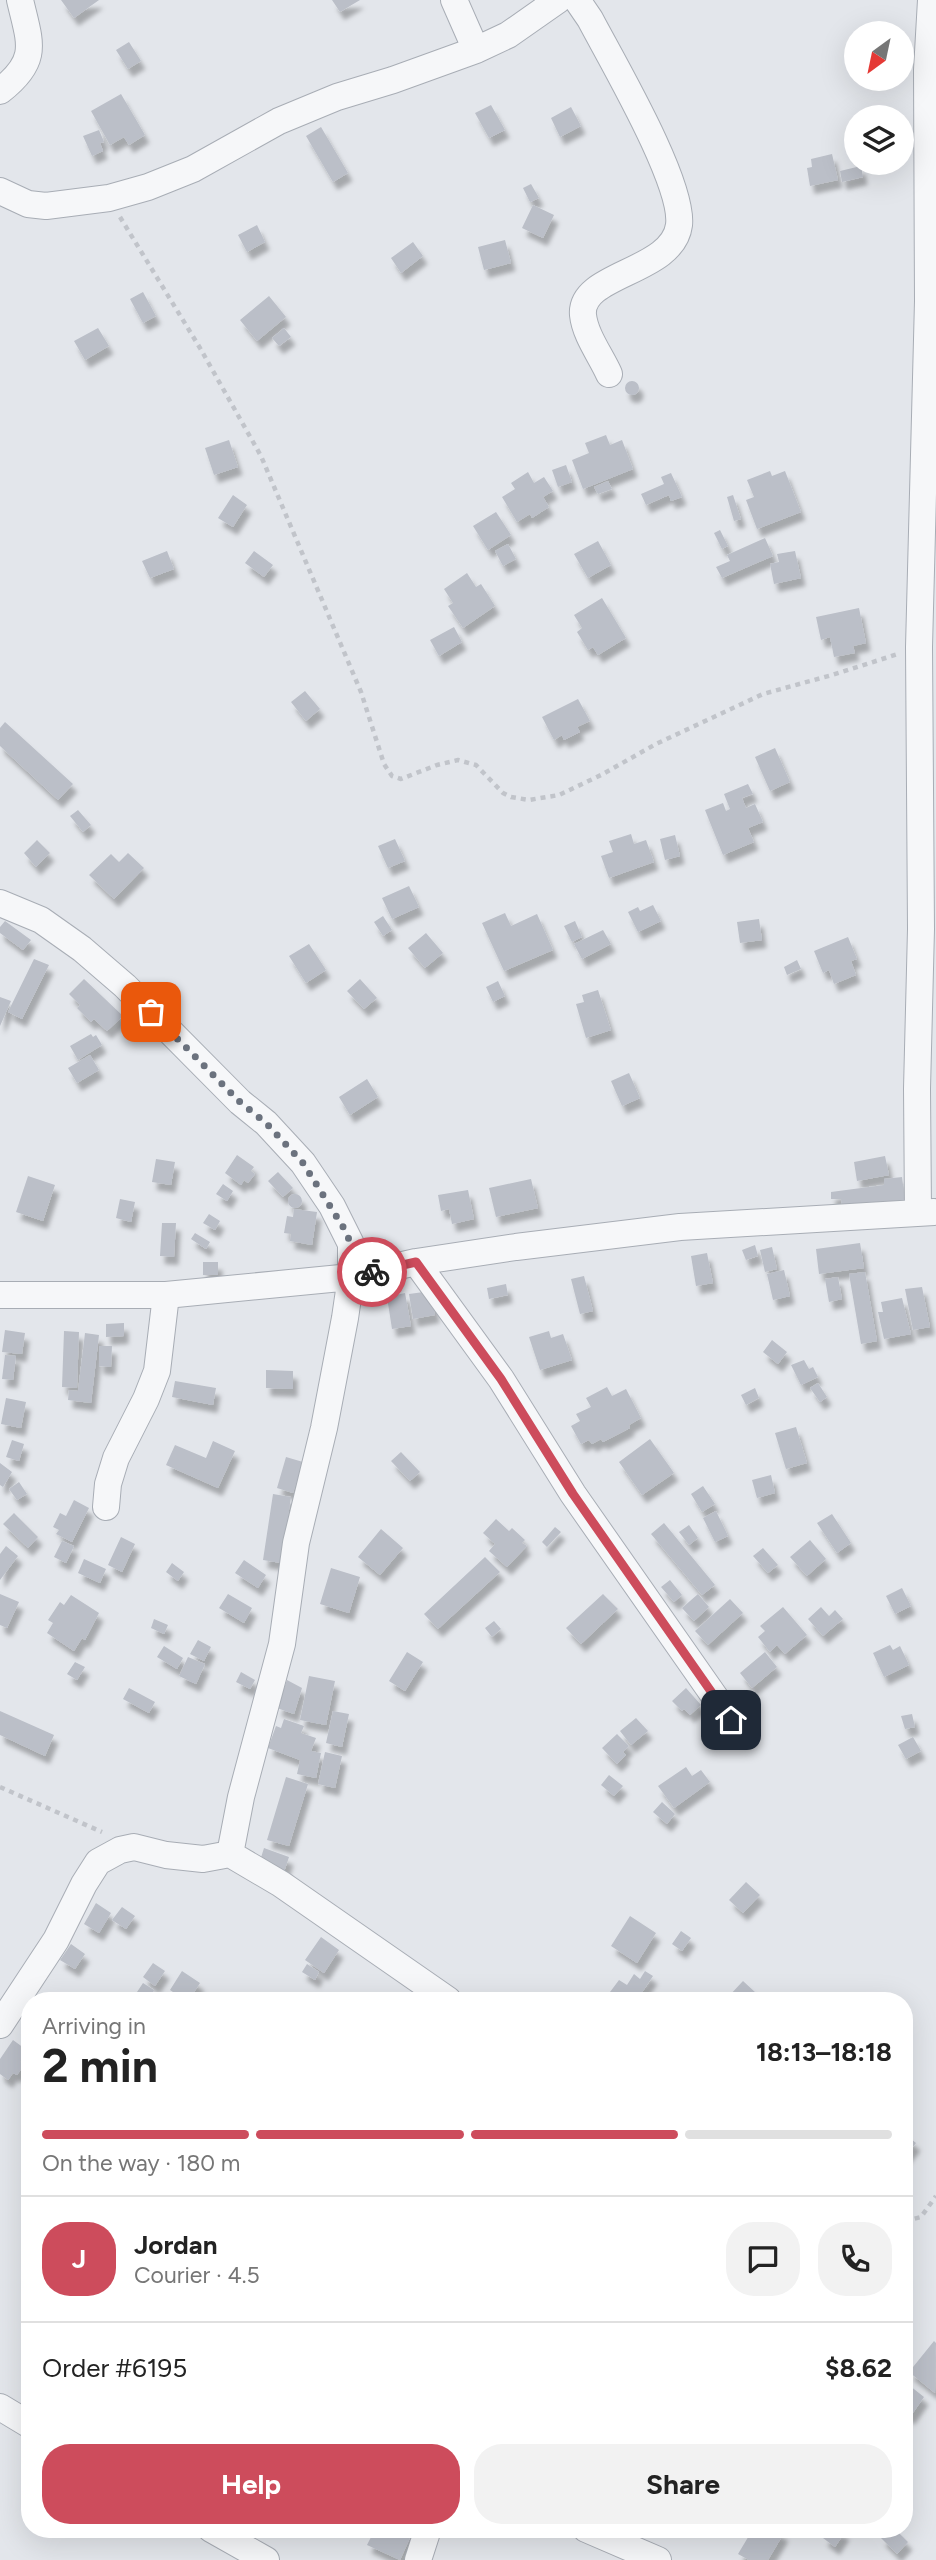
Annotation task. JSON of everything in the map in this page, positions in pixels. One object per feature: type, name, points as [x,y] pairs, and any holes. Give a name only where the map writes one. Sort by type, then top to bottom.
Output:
[{"type":"street","points":[[0,91],[23,70],[27,61],[29,39],[20,0]]},
{"type":"street","points":[[454,0],[477,50]]},
{"type":"street","points":[[0,191],[28,204],[47,206],[109,198],[148,187],[193,169],[302,111],[477,50],[508,35],[558,0]]},
{"type":"street","points":[[577,0],[590,19],[669,175],[679,214],[675,238],[663,253],[602,286],[586,301],[583,317],[609,374]]},
{"type":"street","points":[[0,1295],[166,1295],[351,1278],[416,1262],[680,1227],[927,1212],[917,1089],[921,929],[919,647],[928,301],[927,80],[931,0]]},
{"type":"street","points":[[0,903],[41,920],[82,948],[125,986],[240,1102],[266,1123],[303,1163],[351,1244],[351,1278],[324,1428],[296,1543],[282,1644],[241,1797],[230,1854]]},
{"type":"street","points":[[416,1262],[501,1379],[573,1494],[731,1720]]},
{"type":"street","points":[[106,1507],[108,1484],[116,1458],[157,1371],[166,1295]]},
{"type":"street","points":[[22,1992],[56,1940],[90,1873],[109,1855],[134,1847],[158,1854],[195,1858],[230,1854],[281,1884],[436,1992]]},
{"type":"street","points":[[0,2025],[21,1993]]},
{"type":"street","points":[[0,2407],[21,2420]]},
{"type":"street","points":[[227,2538],[266,2560]]},
{"type":"street","points":[[418,2560],[425,2538]]},
{"type":"street","points":[[607,2538],[657,2560]]},
{"type":"path","points":[[109,198],[200,348],[261,456],[361,692],[384,764],[396,778],[401,779],[458,760],[476,765],[503,793],[512,797],[529,800],[552,797],[763,694],[832,676],[919,647]]},
{"type":"path","points":[[0,1787],[134,1847]]},
{"type":"path","points":[[913,2219],[921,2217],[936,2196]]},
{"type":"building","points":[[61,0],[99,0],[74,18]]},
{"type":"building","points":[[332,0],[360,0],[340,12]]},
{"type":"building","points":[[129,42],[141,61],[128,69],[116,50]]},
{"type":"building","points":[[121,94],[145,135],[129,145],[124,137],[110,145],[91,111]]},
{"type":"building","points":[[491,105],[505,130],[489,138],[475,113]]},
{"type":"building","points":[[571,107],[581,126],[560,137],[551,118]]},
{"type":"building","points":[[321,127],[348,173],[333,182],[306,136]]},
{"type":"building","points":[[99,130],[104,142],[100,143],[103,151],[92,156],[83,136]]},
{"type":"building","points":[[832,154],[838,180],[810,186],[807,168],[812,167],[811,159]]},
{"type":"building","points":[[844,170],[844,175],[863,177],[842,182],[840,171]]},
{"type":"building","points":[[531,184],[539,198],[530,202],[523,188]]},
{"type":"building","points":[[533,205],[554,215],[543,238],[522,228]]},
{"type":"building","points":[[257,225],[265,242],[247,252],[238,235]]},
{"type":"building","points":[[505,240],[511,263],[484,270],[478,247]]},
{"type":"building","points":[[413,242],[423,256],[401,273],[391,258]]},
{"type":"building","points":[[143,292],[156,316],[143,323],[130,299]]},
{"type":"building","points":[[269,296],[286,317],[257,341],[240,320]]},
{"type":"building","points":[[98,328],[109,346],[85,360],[74,341]]},
{"type":"building","points":[[284,328],[291,337],[279,346],[272,338]]},
{"type":"building","points":[[632,381],[637,383],[637,393],[632,395],[627,393],[625,388],[627,383]]},
{"type":"building","points":[[606,435],[610,445],[622,440],[633,469],[583,489],[572,460],[589,453],[585,443]]},
{"type":"building","points":[[229,440],[238,467],[214,475],[205,448]]},
{"type":"building","points":[[566,465],[572,482],[558,487],[552,470]]},
{"type":"building","points":[[770,471],[772,476],[785,471],[801,512],[757,529],[746,500],[754,497],[747,480]]},
{"type":"building","points":[[528,472],[534,483],[544,477],[553,491],[543,497],[549,507],[532,518],[530,514],[517,522],[502,497],[515,489],[511,483]]},
{"type":"building","points":[[671,473],[682,497],[671,501],[669,495],[646,505],[641,494],[664,484],[661,477]]},
{"type":"building","points":[[608,481],[612,489],[598,494],[594,487]]},
{"type":"building","points":[[233,495],[247,505],[233,527],[218,518]]},
{"type":"building","points":[[733,495],[741,519],[734,521],[727,497]]},
{"type":"building","points":[[496,512],[511,535],[488,550],[473,526]]},
{"type":"building","points":[[720,530],[728,546],[722,549],[714,533]]},
{"type":"building","points":[[765,538],[773,556],[722,578],[716,567],[730,561],[727,555]]},
{"type":"building","points":[[598,541],[611,565],[588,578],[574,554]]},
{"type":"building","points":[[508,544],[516,559],[503,566],[495,551]]},
{"type":"building","points":[[167,551],[174,569],[150,578],[142,561]]},
{"type":"building","points":[[254,551],[273,565],[264,577],[245,563]]},
{"type":"building","points":[[795,551],[801,578],[774,584],[770,564],[779,562],[777,554]]},
{"type":"building","points":[[467,573],[476,587],[481,584],[495,606],[463,628],[448,606],[453,603],[444,589]]},
{"type":"building","points":[[602,598],[626,638],[598,655],[593,647],[588,650],[577,632],[582,628],[574,615]]},
{"type":"building","points":[[859,608],[866,643],[853,646],[855,653],[834,657],[830,637],[821,640],[816,617]]},
{"type":"building","points":[[454,627],[462,642],[439,656],[430,640]]},
{"type":"building","points":[[305,691],[320,709],[306,721],[291,702]]},
{"type":"building","points":[[578,699],[590,721],[577,727],[580,732],[564,740],[562,735],[554,740],[542,717]]},
{"type":"building","points":[[5,722],[73,784],[58,800],[0,746],[0,728]]},
{"type":"building","points":[[775,748],[790,782],[770,791],[755,757]]},
{"type":"building","points":[[748,784],[753,794],[742,798],[746,808],[755,804],[763,822],[748,828],[754,842],[723,855],[705,810],[723,803],[726,811],[730,809],[724,794]]},
{"type":"building","points":[[78,810],[91,825],[83,832],[70,816]]},
{"type":"building","points":[[631,834],[634,844],[646,840],[654,862],[609,878],[601,856],[613,852],[609,841]]},
{"type":"building","points":[[675,835],[680,856],[665,860],[660,839]]},
{"type":"building","points":[[395,839],[405,861],[388,868],[378,846]]},
{"type":"building","points":[[37,840],[50,853],[36,867],[24,853]]},
{"type":"building","points":[[128,853],[144,868],[114,899],[89,875],[111,854],[119,862]]},
{"type":"building","points":[[409,886],[419,907],[392,919],[382,898]]},
{"type":"building","points":[[653,905],[661,921],[638,932],[628,912],[638,907],[640,911]]},
{"type":"building","points":[[505,913],[511,926],[537,914],[553,950],[504,971],[482,923]]},
{"type":"building","points":[[383,916],[392,930],[383,936],[374,922]]},
{"type":"building","points":[[759,919],[762,940],[740,943],[737,922]]},
{"type":"building","points":[[5,921],[31,940],[23,950],[0,933],[0,927]]},
{"type":"building","points":[[575,921],[582,937],[572,942],[564,926]]},
{"type":"building","points":[[603,930],[611,944],[582,959],[574,944]]},
{"type":"building","points":[[426,933],[443,953],[425,968],[408,948]]},
{"type":"building","points":[[848,937],[857,959],[851,961],[856,975],[834,984],[829,970],[823,973],[814,951]]},
{"type":"building","points":[[309,944],[326,970],[306,983],[289,956]]},
{"type":"building","points":[[34,959],[49,965],[22,1019],[8,1012]]},
{"type":"building","points":[[797,960],[801,969],[787,975],[784,967]]},
{"type":"building","points":[[84,979],[123,1016],[107,1031],[94,1019],[91,1022],[77,1008],[80,1005],[69,994]]},
{"type":"building","points":[[360,979],[377,998],[364,1009],[347,991]]},
{"type":"building","points":[[498,981],[505,996],[493,1002],[486,987]]},
{"type":"building","points":[[598,990],[611,1030],[586,1038],[576,1004],[584,1002],[582,995]]},
{"type":"building","points":[[0,997],[11,1001],[0,1026]]},
{"type":"building","points":[[91,1034],[93,1037],[96,1035],[102,1045],[78,1060],[70,1046]]},
{"type":"building","points":[[90,1055],[99,1070],[77,1083],[68,1068]]},
{"type":"building","points":[[629,1073],[640,1098],[622,1106],[611,1081]]},
{"type":"building","points":[[367,1079],[378,1097],[350,1115],[339,1097]]},
{"type":"building","points":[[237,1155],[254,1167],[251,1171],[255,1174],[248,1183],[244,1180],[241,1185],[225,1173]]},
{"type":"building","points":[[885,1156],[889,1175],[857,1181],[854,1162]]},
{"type":"building","points":[[156,1159],[175,1162],[171,1185],[152,1182]]},
{"type":"building","points":[[278,1172],[293,1188],[283,1197],[268,1181]]},
{"type":"building","points":[[28,1176],[55,1185],[43,1221],[16,1212]]},
{"type":"building","points":[[902,1177],[905,1200],[842,1208],[841,1199],[831,1199],[831,1192],[884,1185],[884,1179]]},
{"type":"building","points":[[531,1179],[538,1208],[496,1217],[489,1188]]},
{"type":"building","points":[[223,1184],[233,1191],[227,1201],[216,1194]]},
{"type":"building","points":[[468,1190],[474,1219],[452,1224],[449,1209],[441,1211],[438,1195]]},
{"type":"building","points":[[292,1194],[298,1194],[302,1201],[298,1208],[292,1208],[288,1204],[288,1198]]},
{"type":"building","points":[[120,1199],[135,1202],[131,1222],[116,1218]]},
{"type":"building","points":[[294,1209],[317,1212],[312,1245],[290,1241],[291,1234],[284,1233],[287,1216],[293,1217]]},
{"type":"building","points":[[209,1214],[220,1221],[215,1230],[203,1223]]},
{"type":"building","points":[[162,1223],[176,1223],[174,1257],[160,1256]]},
{"type":"building","points":[[195,1233],[210,1242],[206,1249],[191,1239]]},
{"type":"building","points":[[860,1243],[864,1268],[819,1274],[816,1249]]},
{"type":"building","points":[[755,1245],[758,1256],[746,1260],[742,1250]]},
{"type":"building","points":[[772,1247],[777,1269],[765,1272],[760,1250]]},
{"type":"building","points":[[707,1253],[713,1283],[696,1286],[691,1256]]},
{"type":"building","points":[[203,1262],[218,1262],[218,1275],[203,1275]]},
{"type":"building","points":[[784,1270],[790,1296],[773,1300],[767,1274]]},
{"type":"building","points":[[865,1272],[877,1341],[861,1344],[849,1274]]},
{"type":"building","points":[[584,1276],[593,1311],[580,1314],[571,1279]]},
{"type":"building","points":[[838,1277],[842,1299],[829,1302],[825,1279]]},
{"type":"building","points":[[506,1284],[508,1295],[489,1299],[487,1288]]},
{"type":"building","points":[[922,1287],[930,1327],[913,1330],[905,1289]]},
{"type":"building","points":[[431,1291],[435,1315],[413,1319],[409,1294]]},
{"type":"building","points":[[405,1293],[411,1326],[392,1329],[387,1297]]},
{"type":"building","points":[[902,1298],[911,1334],[884,1339],[878,1312],[883,1312],[881,1302]]},
{"type":"building","points":[[124,1323],[124,1336],[106,1337],[106,1324]]},
{"type":"building","points":[[5,1330],[25,1333],[22,1354],[2,1352]]},
{"type":"building","points":[[64,1331],[79,1332],[77,1388],[62,1387]]},
{"type":"building","points":[[549,1331],[551,1338],[563,1334],[572,1360],[540,1370],[529,1337]]},
{"type":"building","points":[[85,1333],[99,1335],[91,1403],[68,1400],[69,1390],[78,1391]]},
{"type":"building","points":[[772,1340],[787,1352],[778,1364],[763,1352]]},
{"type":"building","points":[[99,1346],[112,1346],[111,1367],[99,1366]]},
{"type":"building","points":[[5,1355],[16,1356],[13,1380],[2,1379]]},
{"type":"building","points":[[804,1360],[809,1369],[813,1367],[818,1377],[801,1385],[791,1365]]},
{"type":"building","points":[[266,1370],[293,1371],[293,1389],[266,1388]]},
{"type":"building","points":[[175,1381],[216,1388],[213,1405],[172,1397]]},
{"type":"building","points":[[818,1383],[827,1397],[820,1402],[810,1388]]},
{"type":"building","points":[[607,1387],[612,1396],[626,1389],[641,1418],[629,1425],[630,1428],[603,1442],[601,1439],[592,1444],[589,1440],[581,1444],[571,1426],[580,1421],[576,1414],[591,1407],[586,1398]]},
{"type":"building","points":[[755,1388],[759,1398],[746,1405],[741,1395]]},
{"type":"building","points":[[6,1398],[26,1402],[21,1428],[1,1424]]},
{"type":"building","points":[[796,1427],[807,1463],[786,1469],[775,1433]]},
{"type":"building","points":[[650,1439],[674,1473],[642,1495],[619,1462]]},
{"type":"building","points":[[12,1440],[24,1444],[19,1461],[6,1457]]},
{"type":"building","points":[[213,1441],[235,1451],[218,1488],[166,1465],[175,1445],[206,1458]]},
{"type":"building","points":[[401,1452],[420,1472],[410,1481],[391,1461]]},
{"type":"building","points":[[286,1457],[303,1462],[293,1493],[277,1488]]},
{"type":"building","points":[[0,1463],[12,1472],[3,1487],[0,1485]]},
{"type":"building","points":[[771,1475],[775,1493],[757,1498],[752,1480]]},
{"type":"building","points":[[19,1482],[27,1494],[17,1500],[9,1489]]},
{"type":"building","points":[[703,1486],[715,1504],[702,1512],[691,1494]]},
{"type":"building","points":[[273,1494],[291,1497],[281,1563],[263,1560]]},
{"type":"building","points":[[74,1500],[89,1508],[72,1542],[56,1534],[59,1530],[53,1527],[60,1513],[66,1516]]},
{"type":"building","points":[[716,1511],[728,1536],[715,1542],[703,1518]]},
{"type":"building","points":[[14,1513],[38,1537],[28,1548],[3,1524]]},
{"type":"building","points":[[832,1514],[851,1543],[837,1553],[817,1523]]},
{"type":"building","points":[[496,1519],[509,1531],[512,1528],[525,1540],[522,1543],[527,1546],[507,1567],[489,1551],[495,1544],[483,1533]]},
{"type":"building","points":[[664,1523],[715,1585],[702,1595],[651,1534]]},
{"type":"building","points":[[689,1525],[698,1538],[689,1545],[679,1532]]},
{"type":"building","points":[[555,1527],[561,1532],[547,1547],[542,1542]]},
{"type":"building","points":[[381,1529],[403,1548],[380,1575],[358,1557]]},
{"type":"building","points":[[121,1537],[135,1544],[122,1572],[108,1565]]},
{"type":"building","points":[[810,1540],[826,1559],[807,1576],[790,1557]]},
{"type":"building","points":[[62,1541],[74,1546],[66,1563],[54,1557]]},
{"type":"building","points":[[6,1546],[18,1556],[0,1580],[0,1554]]},
{"type":"building","points":[[763,1548],[778,1565],[768,1573],[753,1556]]},
{"type":"building","points":[[485,1557],[500,1572],[438,1629],[424,1614]]},
{"type":"building","points":[[84,1559],[106,1569],[100,1583],[78,1573]]},
{"type":"building","points":[[244,1560],[266,1575],[258,1588],[235,1573]]},
{"type":"building","points":[[172,1563],[184,1572],[178,1581],[166,1572]]},
{"type":"building","points":[[331,1568],[360,1577],[349,1613],[320,1604]]},
{"type":"building","points":[[670,1580],[682,1595],[674,1602],[661,1587]]},
{"type":"building","points":[[902,1588],[911,1606],[895,1614],[886,1596]]},
{"type":"building","points":[[0,1594],[19,1602],[7,1628],[0,1625]]},
{"type":"building","points":[[228,1594],[252,1608],[244,1623],[219,1608]]},
{"type":"building","points":[[603,1594],[618,1609],[581,1644],[566,1628]]},
{"type":"building","points":[[698,1594],[709,1607],[694,1621],[682,1608]]},
{"type":"building","points":[[71,1595],[99,1613],[85,1640],[82,1638],[74,1651],[47,1633],[53,1623],[48,1620],[60,1602],[64,1605]]},
{"type":"building","points":[[730,1599],[743,1613],[708,1645],[695,1631]]},
{"type":"building","points":[[783,1607],[807,1635],[785,1654],[777,1645],[770,1652],[758,1637],[765,1631],[760,1626]]},
{"type":"building","points":[[821,1607],[829,1616],[835,1610],[843,1619],[823,1636],[808,1619]]},
{"type":"building","points":[[154,1619],[168,1625],[164,1634],[151,1628]]},
{"type":"building","points":[[494,1621],[501,1629],[492,1637],[485,1628]]},
{"type":"building","points":[[198,1640],[211,1647],[204,1661],[190,1654]]},
{"type":"building","points":[[890,1645],[893,1650],[900,1646],[909,1665],[884,1677],[873,1653]]},
{"type":"building","points":[[164,1646],[183,1658],[177,1669],[157,1657]]},
{"type":"building","points":[[407,1652],[423,1662],[405,1691],[389,1681]]},
{"type":"building","points":[[765,1652],[777,1667],[752,1688],[740,1673]]},
{"type":"building","points":[[188,1657],[205,1664],[196,1684],[179,1676]]},
{"type":"building","points":[[75,1662],[85,1667],[77,1680],[67,1674]]},
{"type":"building","points":[[241,1672],[255,1680],[250,1689],[236,1682]]},
{"type":"building","points":[[309,1676],[335,1681],[326,1725],[300,1720]]},
{"type":"building","points":[[287,1680],[302,1688],[294,1714],[277,1708]]},
{"type":"building","points":[[129,1688],[155,1702],[149,1713],[123,1699]]},
{"type":"building","points":[[686,1688],[701,1705],[690,1715],[672,1701]]},
{"type":"building","points":[[0,1711],[54,1735],[45,1756],[0,1735]]},
{"type":"building","points":[[333,1711],[349,1714],[342,1747],[326,1743]]},
{"type":"building","points":[[912,1714],[915,1727],[905,1729],[901,1716]]},
{"type":"building","points":[[636,1718],[648,1731],[631,1745],[620,1731]]},
{"type":"building","points":[[284,1719],[304,1726],[301,1733],[316,1738],[311,1751],[321,1753],[316,1778],[297,1774],[300,1760],[268,1748],[276,1726],[281,1728]]},
{"type":"building","points":[[617,1734],[629,1746],[623,1752],[626,1755],[617,1764],[602,1748]]},
{"type":"building","points":[[913,1737],[921,1751],[906,1759],[898,1745]]},
{"type":"building","points":[[325,1752],[342,1756],[335,1788],[318,1784]]},
{"type":"building","points":[[686,1767],[692,1776],[701,1770],[710,1782],[674,1808],[658,1786]]},
{"type":"building","points":[[609,1775],[623,1786],[614,1796],[601,1785]]},
{"type":"building","points":[[286,1777],[308,1784],[289,1846],[267,1840]]},
{"type":"building","points":[[662,1802],[675,1814],[667,1824],[653,1812]]},
{"type":"building","points":[[264,1848],[289,1857],[283,1875],[258,1867]]},
{"type":"building","points":[[746,1882],[760,1895],[743,1913],[729,1900]]},
{"type":"building","points":[[96,1903],[111,1913],[99,1933],[84,1924]]},
{"type":"building","points":[[122,1907],[135,1916],[126,1929],[112,1920]]},
{"type":"building","points":[[630,1916],[656,1933],[637,1963],[611,1946]]},
{"type":"building","points":[[681,1931],[691,1938],[682,1951],[672,1944]]},
{"type":"building","points":[[321,1937],[339,1950],[324,1973],[305,1960]]},
{"type":"building","points":[[71,1944],[85,1954],[75,1969],[60,1960]]},
{"type":"building","points":[[153,1963],[165,1971],[155,1986],[143,1977]]},
{"type":"building","points":[[307,1964],[319,1972],[315,1980],[302,1972]]},
{"type":"building","points":[[182,1971],[200,1983],[194,1992],[170,1990]]},
{"type":"building","points":[[645,1971],[653,1976],[642,1992],[610,1992],[619,1980],[627,1985],[634,1974],[640,1979]]},
{"type":"building","points":[[743,1981],[755,1992],[733,1992]]},
{"type":"building","points":[[143,1983],[154,1990],[153,1992],[137,1992]]},
{"type":"building","points":[[13,2040],[21,2046],[21,2069],[17,2075],[13,2073],[8,2080],[0,2074],[0,2059]]},
{"type":"building","points":[[934,2341],[935,2393],[913,2375],[913,2367]]},
{"type":"building","points":[[913,2388],[924,2397],[913,2413]]},
{"type":"building","points":[[370,2538],[410,2538],[400,2560],[367,2545]]},
{"type":"building","points":[[748,2538],[781,2538],[768,2560],[749,2560],[738,2554]]},
{"type":"building","points":[[823,2538],[841,2538],[835,2547]]},
{"type":"building","points":[[881,2538],[904,2538],[908,2542],[897,2554]]},
{"type":"way so far","points":[[151,1012],[240,1102],[266,1123],[303,1163],[332,1206],[351,1244],[351,1278],[372,1272]]},
{"type":"route","points":[[372,1272],[416,1262],[501,1379],[573,1494],[731,1720]]}]
